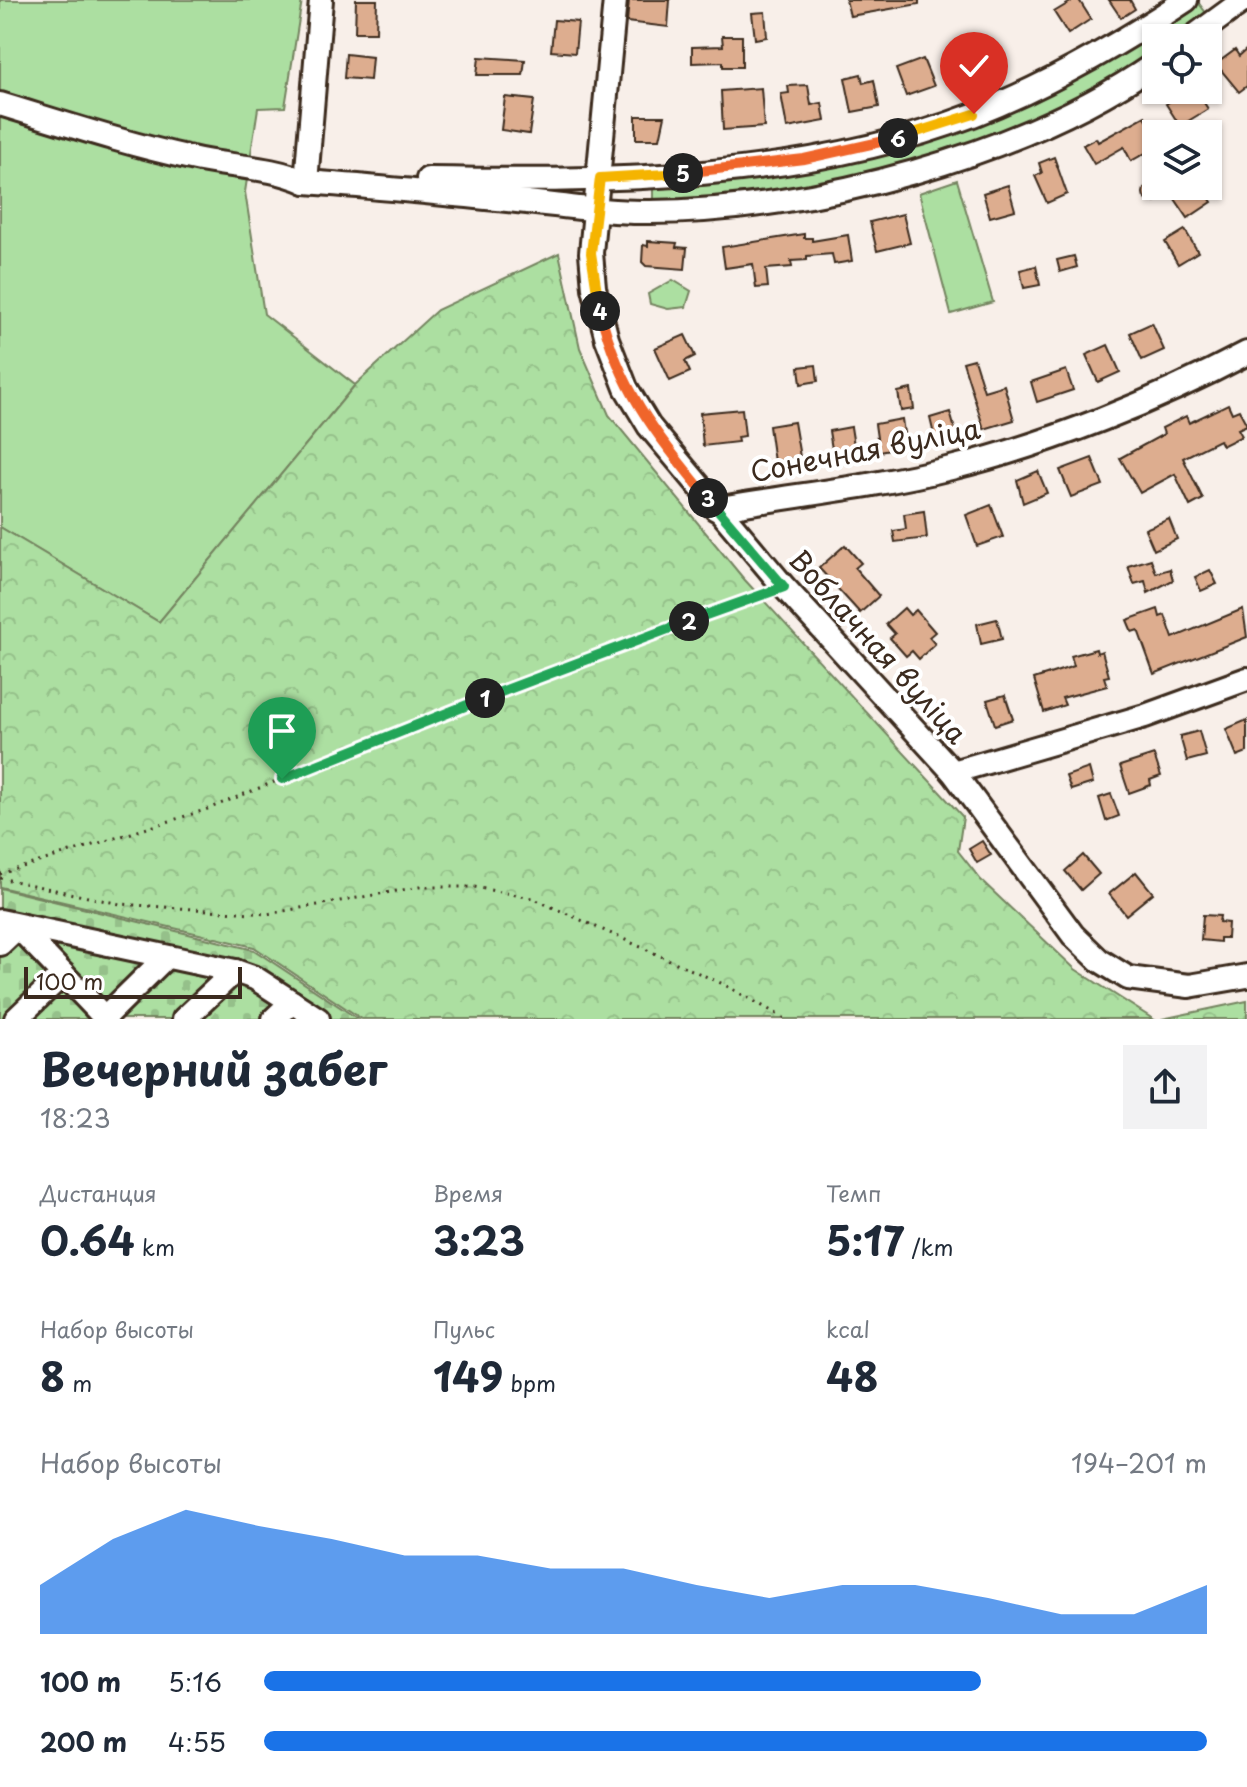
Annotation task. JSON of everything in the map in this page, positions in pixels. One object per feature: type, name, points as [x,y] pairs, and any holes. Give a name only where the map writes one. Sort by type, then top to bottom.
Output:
[{"type":"street","points":[[307,175],[321,0]]},
{"type":"street","points":[[615,0],[591,253],[594,288],[607,339],[626,388],[649,426],[716,509]]},
{"type":"street","points":[[307,175],[425,179],[600,178],[739,169],[804,159],[917,133],[974,114],[1104,51],[1186,0]]},
{"type":"street","points":[[1212,24],[1245,1]]},
{"type":"street","points":[[0,104],[146,148],[215,164],[597,209],[649,212],[695,210],[848,189],[893,179],[1006,139],[1078,108],[1142,71]]},
{"type":"street","name":"Сонечная вуліца","points":[[716,509],[951,468],[1096,421],[1199,379],[1247,353]]},
{"type":"street","name":"Воблачная вуліца","points":[[716,509],[953,772],[1145,716],[1247,679]]},
{"type":"street","points":[[953,772],[1014,860],[1073,935],[1099,960],[1128,978],[1189,986],[1247,976]]},
{"type":"street","points":[[0,944],[9,924]]},
{"type":"street","points":[[9,924],[235,971],[255,978],[318,1019]]},
{"type":"street","points":[[9,924],[63,974],[104,1018],[166,957]]},
{"type":"street","points":[[184,1019],[235,971]]},
{"type":"street","points":[[16,1019],[63,974]]},
{"type":"street","points":[[274,1019],[292,1002]]},
{"type":"path","points":[[0,876],[205,810],[437,716],[784,587]]},
{"type":"path","points":[[0,876],[120,904],[267,914],[419,887],[489,890],[532,898],[723,984],[786,1019]]},
{"type":"green space","points":[[0,0],[302,0],[285,107],[258,108],[245,192],[264,314],[355,385],[159,622],[0,527]]},
{"type":"green space","points":[[1198,2],[1209,17],[1199,24],[1164,24]]},
{"type":"green space","points":[[1142,38],[1142,63],[1030,122],[929,161],[836,184],[775,193],[653,203],[653,185],[830,166],[930,142],[1050,92]]},
{"type":"green space","points":[[957,180],[993,302],[951,314],[919,193]]},
{"type":"green space","points":[[559,253],[580,348],[609,415],[743,578],[963,817],[958,851],[981,880],[1075,969],[1153,1019],[362,1019],[254,947],[0,887],[0,527],[159,622],[355,385],[437,310]]},
{"type":"green space","points":[[673,280],[691,291],[686,307],[668,309],[650,304],[648,294]]},
{"type":"green space","points":[[0,888],[254,950],[358,1019],[0,1019]]},
{"type":"green space","points":[[1247,1001],[1247,1019],[1162,1019]]},
{"type":"building","points":[[356,0],[377,0],[376,32],[355,32]]},
{"type":"building","points":[[629,0],[670,0],[668,27],[627,22]]},
{"type":"building","points":[[846,0],[919,0],[919,4],[850,16]]},
{"type":"building","points":[[1079,0],[1091,19],[1068,34],[1054,12]]},
{"type":"building","points":[[1109,0],[1130,0],[1135,9],[1121,18]]},
{"type":"building","points":[[765,12],[767,37],[755,39],[752,13]]},
{"type":"building","points":[[554,20],[578,22],[575,53],[551,51]]},
{"type":"building","points":[[722,36],[742,36],[742,67],[723,67],[723,62],[692,63],[692,47],[723,46]]},
{"type":"building","points":[[980,39],[988,62],[962,71],[954,49]]},
{"type":"building","points":[[1247,49],[1247,86],[1239,92],[1222,71],[1222,60],[1235,50],[1239,56]]},
{"type":"building","points":[[346,54],[372,57],[370,80],[344,78]]},
{"type":"building","points":[[479,57],[525,60],[523,75],[477,75]]},
{"type":"building","points":[[923,59],[934,86],[906,96],[896,69]]},
{"type":"building","points":[[861,74],[863,83],[874,80],[879,107],[852,112],[845,78]]},
{"type":"building","points":[[808,85],[811,105],[822,103],[825,121],[787,128],[781,94],[789,93],[788,86]]},
{"type":"building","points":[[761,88],[764,127],[723,130],[721,91]]},
{"type":"building","points":[[505,97],[534,100],[529,134],[501,130]]},
{"type":"building","points":[[1166,104],[1205,104],[1208,109],[1190,120],[1176,120]]},
{"type":"building","points":[[636,116],[665,116],[660,139],[636,139]]},
{"type":"building","points":[[1145,116],[1147,120],[1142,120],[1142,155],[1131,161],[1124,147],[1094,164],[1083,145],[1096,138],[1098,142]]},
{"type":"building","points":[[1054,157],[1067,194],[1047,203],[1035,176],[1042,173],[1039,163]]},
{"type":"building","points":[[1008,185],[1015,210],[990,217],[983,193]]},
{"type":"building","points":[[1176,200],[1211,200],[1212,202],[1188,218]]},
{"type":"building","points":[[903,214],[910,243],[877,251],[870,222]]},
{"type":"building","points":[[1185,230],[1198,252],[1178,264],[1165,242]]},
{"type":"building","points":[[804,234],[804,238],[812,238],[812,241],[848,235],[852,261],[834,264],[832,254],[807,256],[807,260],[791,261],[792,267],[766,269],[768,287],[756,288],[753,264],[725,268],[722,247]]},
{"type":"building","points":[[648,241],[677,243],[676,247],[687,248],[685,269],[646,266],[642,262],[643,245],[648,246]]},
{"type":"building","points":[[1074,256],[1077,267],[1060,272],[1057,260]]},
{"type":"building","points":[[1036,266],[1040,285],[1024,288],[1020,270]]},
{"type":"building","points":[[1152,323],[1164,350],[1142,360],[1130,333]]},
{"type":"building","points":[[685,335],[695,356],[685,361],[690,372],[670,381],[655,348]]},
{"type":"building","points":[[1108,345],[1120,372],[1098,382],[1086,355]]},
{"type":"building","points":[[974,359],[984,391],[1004,385],[1014,420],[984,429],[963,362]]},
{"type":"building","points":[[816,365],[818,381],[801,384],[799,367]]},
{"type":"building","points":[[1066,370],[1073,390],[1037,402],[1031,382]]},
{"type":"building","points":[[911,389],[914,409],[901,411],[898,392]]},
{"type":"building","points":[[1228,404],[1232,413],[1239,410],[1247,425],[1238,429],[1242,436],[1222,446],[1219,440],[1183,458],[1203,499],[1190,506],[1175,474],[1140,493],[1120,458],[1164,434],[1162,428],[1186,416],[1189,423]]},
{"type":"building","points":[[742,409],[745,436],[737,437],[738,442],[703,446],[700,413]]},
{"type":"building","points":[[950,412],[956,433],[935,439],[930,418]]},
{"type":"building","points":[[902,419],[906,447],[879,452],[875,424]]},
{"type":"building","points":[[794,422],[800,457],[774,462],[769,426]]},
{"type":"building","points":[[851,427],[855,452],[833,455],[829,431]]},
{"type":"building","points":[[1092,458],[1103,485],[1071,497],[1060,470]]},
{"type":"building","points":[[1038,471],[1047,493],[1023,503],[1017,480]]},
{"type":"building","points":[[991,505],[1003,537],[977,546],[966,515]]},
{"type":"building","points":[[924,511],[927,538],[895,542],[893,531],[906,529],[904,514]]},
{"type":"building","points":[[1169,519],[1177,539],[1154,550],[1145,529]]},
{"type":"building","points":[[845,545],[861,563],[855,568],[879,596],[860,613],[819,568]]},
{"type":"building","points":[[1151,559],[1156,573],[1170,569],[1173,580],[1148,593],[1145,581],[1134,584],[1128,566]]},
{"type":"building","points":[[1210,570],[1217,584],[1201,591],[1195,577]]},
{"type":"building","points":[[904,608],[910,615],[916,610],[935,632],[929,637],[935,644],[919,659],[912,651],[906,656],[890,638],[895,634],[886,624]]},
{"type":"building","points":[[1158,609],[1160,617],[1165,615],[1173,638],[1243,609],[1247,637],[1154,674],[1138,630],[1132,632],[1127,620]]},
{"type":"building","points":[[997,619],[1002,639],[981,644],[977,624]]},
{"type":"building","points":[[1096,649],[1097,653],[1102,651],[1109,676],[1104,677],[1107,686],[1062,698],[1065,705],[1044,712],[1034,679],[1074,666],[1071,656]]},
{"type":"building","points":[[1005,695],[1013,719],[995,725],[987,700]]},
{"type":"building","points":[[1247,720],[1247,752],[1237,756],[1226,729]]},
{"type":"building","points":[[1199,731],[1206,756],[1187,761],[1180,736]]},
{"type":"building","points":[[1154,755],[1161,776],[1150,780],[1151,785],[1129,793],[1120,766]]},
{"type":"building","points":[[1089,768],[1093,783],[1071,790],[1066,776]]},
{"type":"building","points":[[1111,794],[1119,816],[1106,821],[1099,798]]},
{"type":"building","points":[[982,841],[991,855],[977,863],[969,849]]},
{"type":"building","points":[[1083,855],[1099,874],[1081,890],[1065,871]]},
{"type":"building","points":[[1136,872],[1153,893],[1126,915],[1109,894]]},
{"type":"building","points":[[1203,915],[1220,916],[1219,922],[1228,923],[1227,938],[1220,938],[1220,942],[1201,940]]},
{"type":"route","points":[[282,779],[437,716],[747,598],[784,587],[649,426],[626,388],[607,339],[594,288],[591,253],[600,178],[739,169],[804,159],[917,133],[974,114]]}]
